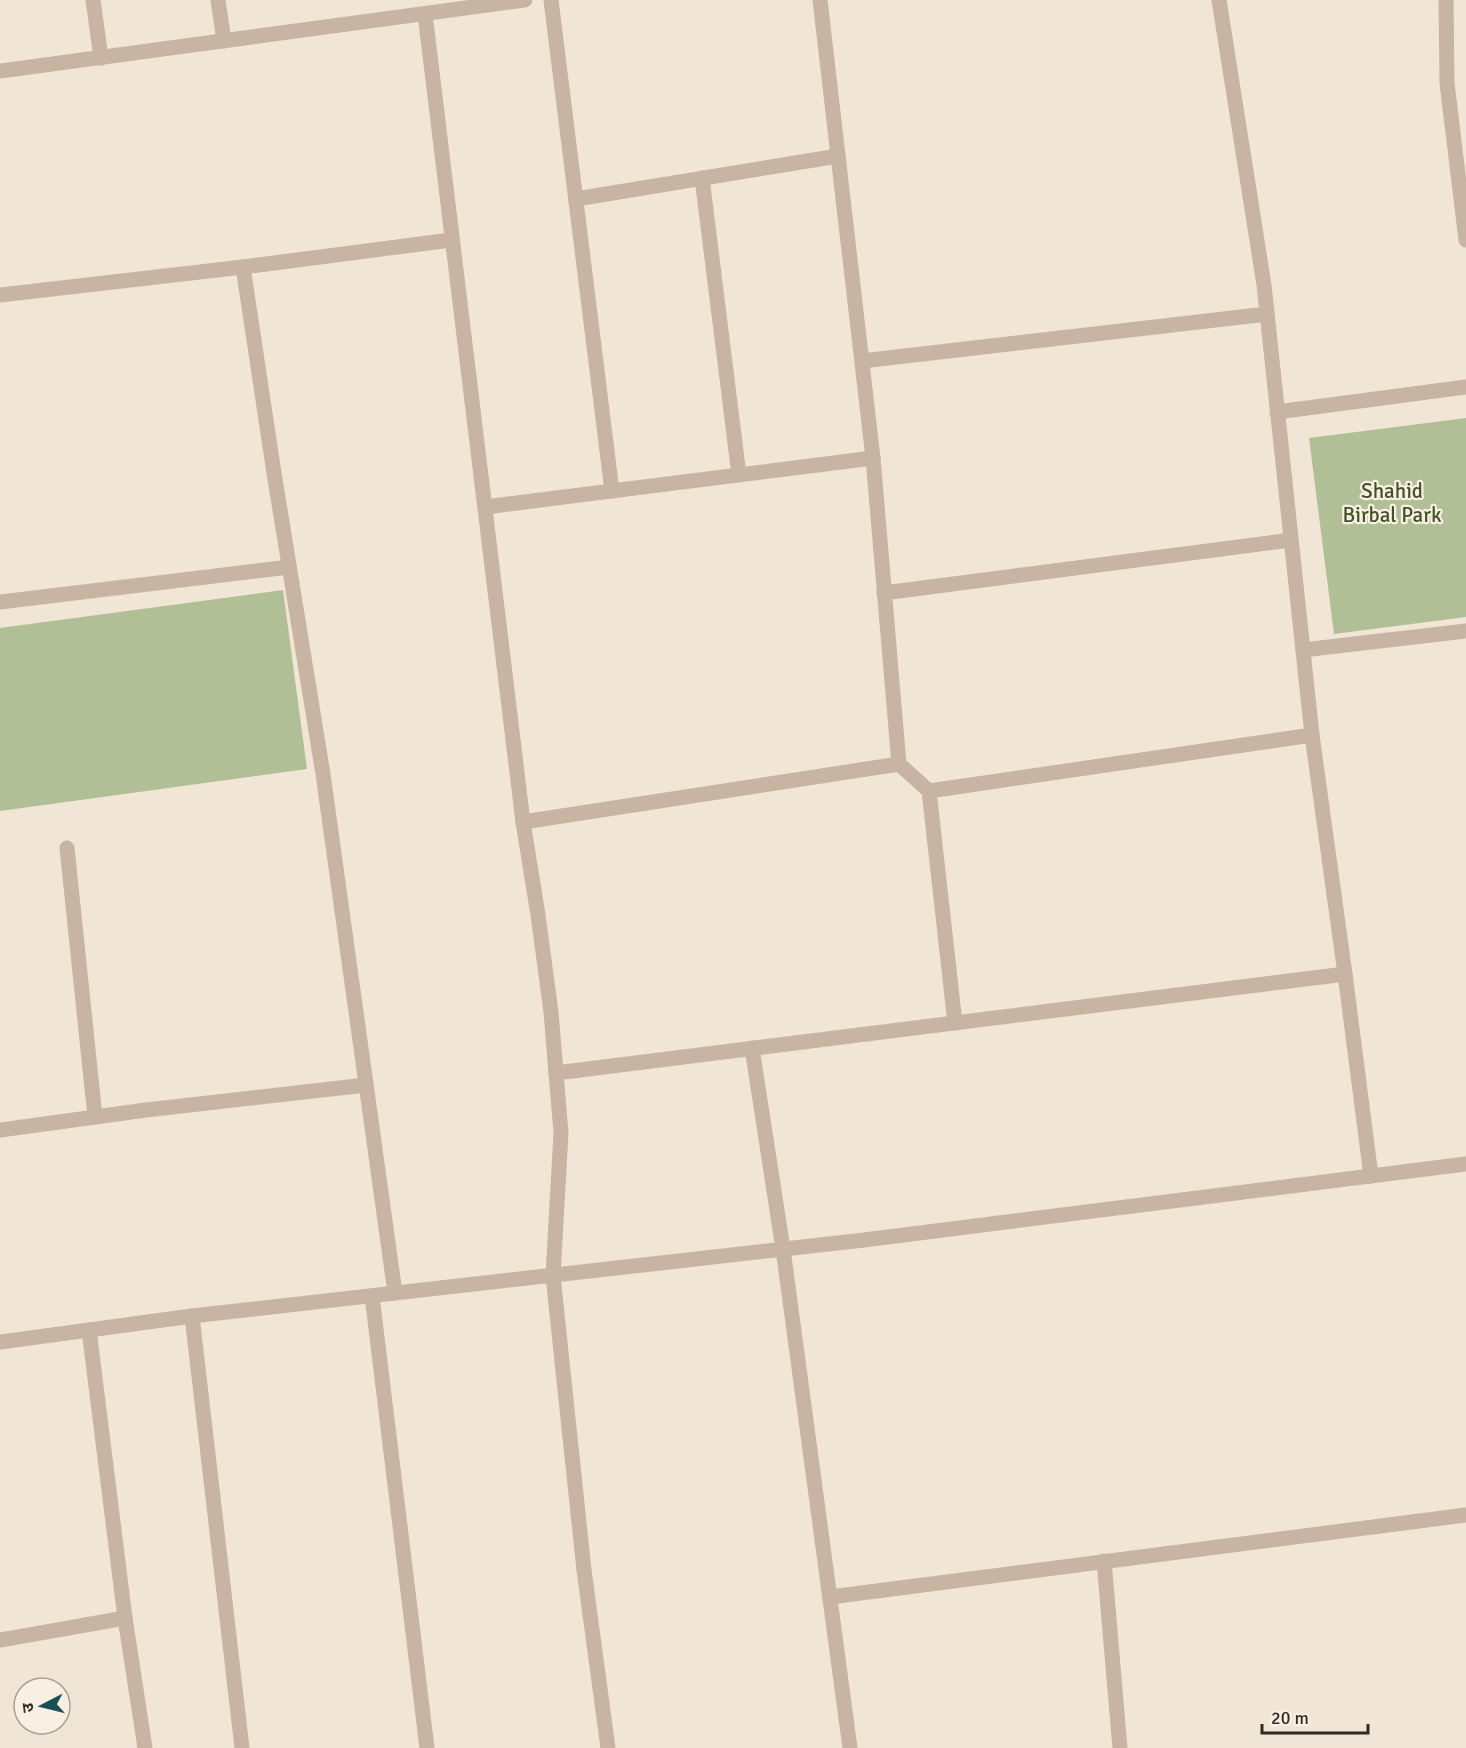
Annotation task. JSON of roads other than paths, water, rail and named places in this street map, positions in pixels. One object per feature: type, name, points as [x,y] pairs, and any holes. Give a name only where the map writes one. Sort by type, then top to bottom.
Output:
[{"type":"street","points":[[93,0],[101,58]]},
{"type":"street","points":[[218,0],[224,41]]},
{"type":"street","points":[[0,71],[424,14],[442,5],[525,0]]},
{"type":"street","points":[[551,0],[612,491]]},
{"type":"street","points":[[820,0],[873,458],[899,764],[929,791],[955,1023]]},
{"type":"street","points":[[1219,0],[1264,285],[1312,735],[1346,974],[1371,1176]]},
{"type":"street","points":[[1446,0],[1447,83],[1466,240]]},
{"type":"street","points":[[424,14],[523,822],[550,1001],[561,1133],[553,1276],[584,1570],[608,1748]]},
{"type":"street","points":[[576,199],[838,156]]},
{"type":"street","points":[[702,178],[739,475]]},
{"type":"street","points":[[0,295],[451,240]]},
{"type":"street","points":[[243,267],[323,774],[395,1293]]},
{"type":"street","points":[[862,361],[1267,314]]},
{"type":"street","points":[[1277,412],[1466,387]]},
{"type":"street","points":[[484,507],[873,458]]},
{"type":"street","points":[[884,593],[1291,540]]},
{"type":"street","points":[[0,602],[289,567]]},
{"type":"street","points":[[1303,650],[1466,631]]},
{"type":"street","points":[[929,791],[1312,735]]},
{"type":"street","points":[[523,822],[899,764]]},
{"type":"street","points":[[67,848],[95,1117]]},
{"type":"street","points":[[556,1073],[1346,974]]},
{"type":"street","points":[[752,1048],[783,1249],[850,1748]]},
{"type":"street","points":[[0,1130],[366,1085]]},
{"type":"street","points":[[0,1342],[192,1316],[783,1249],[1466,1164]]},
{"type":"street","points":[[372,1296],[427,1748]]},
{"type":"street","points":[[192,1316],[242,1748]]},
{"type":"street","points":[[89,1330],[124,1618],[145,1748]]},
{"type":"street","points":[[830,1597],[1466,1515]]},
{"type":"street","points":[[1104,1562],[1120,1748]]},
{"type":"street","points":[[0,1640],[124,1618]]},
{"type":"park label","name":"Shahid Birbal Park","points":[[1392,503]]}]
